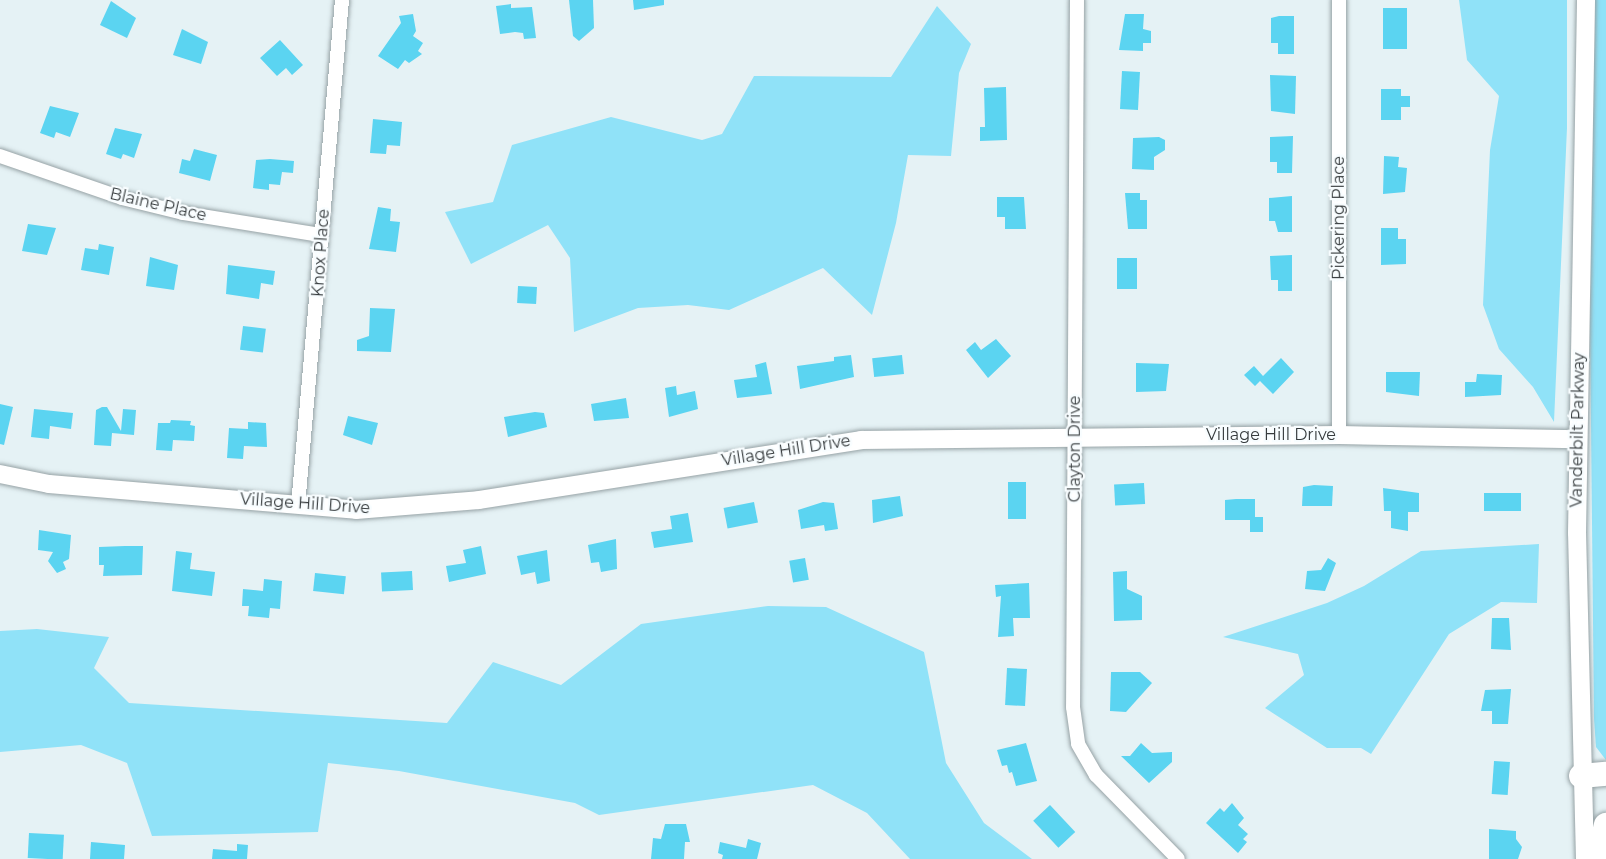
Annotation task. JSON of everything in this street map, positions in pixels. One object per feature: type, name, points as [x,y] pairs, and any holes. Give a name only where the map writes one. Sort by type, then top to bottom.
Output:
[{"type":"highway","points":[[1581,783],[1606,774]]},
{"type":"highway","points":[[1581,783],[1606,787]]},
{"type":"highway","points":[[1598,859],[1606,825]]},
{"type":"street","name":"Knox Place","points":[[298,506],[342,0]]},
{"type":"street","name":"Clayton Drive","points":[[1077,0],[1073,707],[1078,744],[1095,775],[1178,859]]},
{"type":"street","name":"Pickering Place","points":[[1339,0],[1339,435]]},
{"type":"street","name":"Vanderbilt Parkway","points":[[1585,859],[1581,783],[1578,439],[1586,0]]},
{"type":"street","name":"Blaine Place","points":[[0,156],[142,203],[321,235]]},
{"type":"street","name":"Village Hill Drive","points":[[0,474],[49,484],[356,510],[479,500],[861,440],[1339,435],[1578,439]]},
{"type":"shaded area","points":[[1459,0],[1567,0],[1567,128],[1554,422],[1533,387],[1499,349],[1483,305],[1490,150],[1499,96],[1467,60]]},
{"type":"shaded area","points":[[1595,0],[1606,0],[1606,760],[1596,747],[1594,719],[1590,325]]},
{"type":"shaded area","points":[[937,6],[971,44],[959,73],[951,156],[908,155],[896,223],[872,315],[823,268],[729,310],[688,305],[638,308],[574,332],[570,258],[548,225],[471,264],[445,212],[493,202],[512,145],[611,117],[702,140],[722,134],[754,76],[891,77]]},
{"type":"shaded area","points":[[1539,544],[1537,603],[1501,602],[1449,634],[1371,754],[1361,748],[1327,748],[1265,708],[1304,675],[1298,654],[1223,637],[1327,603],[1364,586],[1421,551]]},
{"type":"shaded area","points":[[768,606],[826,607],[924,652],[946,763],[984,823],[1032,859],[910,859],[867,813],[813,785],[599,815],[575,803],[399,771],[328,763],[318,832],[152,836],[127,763],[81,745],[0,752],[0,631],[37,629],[109,637],[94,668],[129,703],[447,723],[493,662],[561,685],[641,624]]},
{"type":"building","points":[[569,0],[593,0],[594,28],[579,41],[573,36]]},
{"type":"building","points":[[633,0],[664,0],[664,5],[634,10]]},
{"type":"building","points":[[111,1],[136,18],[127,38],[100,25]]},
{"type":"building","points":[[511,4],[511,8],[532,7],[536,38],[524,39],[523,33],[515,32],[500,34],[496,6]]},
{"type":"building","points":[[1383,8],[1407,8],[1407,49],[1383,49]]},
{"type":"building","points":[[413,14],[416,31],[413,36],[423,43],[418,51],[422,54],[409,63],[405,60],[398,69],[378,56],[401,23],[399,16]]},
{"type":"building","points":[[1125,14],[1144,14],[1143,29],[1151,31],[1151,43],[1143,43],[1143,51],[1119,50]]},
{"type":"building","points":[[1294,16],[1294,54],[1278,54],[1278,43],[1271,43],[1271,18]]},
{"type":"building","points":[[182,29],[208,42],[201,64],[173,55]]},
{"type":"building","points":[[280,40],[303,65],[292,75],[286,68],[277,76],[260,58]]},
{"type":"building","points":[[1122,71],[1140,72],[1138,110],[1120,109]]},
{"type":"building","points":[[1270,75],[1296,76],[1295,114],[1271,111]]},
{"type":"building","points":[[1006,87],[1007,140],[980,141],[980,127],[985,127],[984,88]]},
{"type":"building","points":[[1381,89],[1401,89],[1401,96],[1410,96],[1410,107],[1401,107],[1401,120],[1381,120]]},
{"type":"building","points":[[50,106],[79,113],[70,137],[56,132],[54,138],[40,133]]},
{"type":"building","points":[[373,119],[402,122],[400,146],[387,145],[386,154],[370,153]]},
{"type":"building","points":[[115,128],[142,134],[134,158],[123,154],[121,159],[106,154]]},
{"type":"building","points":[[1293,136],[1292,173],[1277,173],[1277,162],[1270,162],[1270,137]]},
{"type":"building","points":[[1159,137],[1165,140],[1165,150],[1154,157],[1154,170],[1132,169],[1133,138]]},
{"type":"building","points":[[194,149],[217,155],[210,181],[179,173],[182,159],[190,161]]},
{"type":"building","points":[[1384,156],[1399,157],[1398,167],[1407,168],[1405,192],[1383,194]]},
{"type":"building","points":[[256,160],[294,161],[293,173],[282,172],[280,185],[269,184],[269,190],[253,188]]},
{"type":"building","points":[[1125,193],[1140,193],[1140,200],[1147,200],[1147,229],[1128,229]]},
{"type":"building","points":[[1292,196],[1292,232],[1278,232],[1275,221],[1269,221],[1269,198]]},
{"type":"building","points":[[997,197],[1024,197],[1026,229],[1005,229],[1005,217],[997,217]]},
{"type":"building","points":[[378,207],[391,209],[390,221],[400,222],[396,252],[369,249]]},
{"type":"building","points":[[28,224],[56,228],[47,255],[22,251]]},
{"type":"building","points":[[1381,228],[1398,228],[1398,239],[1406,239],[1406,264],[1381,265]]},
{"type":"building","points":[[99,244],[114,247],[109,275],[81,270],[85,248],[98,250]]},
{"type":"building","points":[[1292,255],[1292,291],[1278,291],[1278,280],[1271,280],[1270,256]]},
{"type":"building","points":[[150,257],[178,265],[174,290],[146,286]]},
{"type":"building","points":[[1117,258],[1137,258],[1137,289],[1117,289]]},
{"type":"building","points":[[228,265],[275,271],[273,285],[261,283],[259,299],[226,294]]},
{"type":"building","points":[[518,286],[537,287],[536,304],[517,303]]},
{"type":"building","points":[[370,308],[395,309],[391,352],[357,351],[357,340],[369,336]]},
{"type":"building","points":[[243,326],[266,329],[263,353],[240,350]]},
{"type":"building","points":[[996,339],[1011,356],[988,378],[966,350],[975,342],[981,350]]},
{"type":"building","points":[[851,355],[854,377],[800,389],[797,366],[834,361],[834,357]]},
{"type":"building","points":[[902,355],[904,374],[874,377],[872,358]]},
{"type":"building","points":[[1281,358],[1294,372],[1273,394],[1260,381],[1255,386],[1244,375],[1254,366],[1263,376]]},
{"type":"building","points":[[766,362],[772,394],[737,398],[734,380],[757,377],[755,365]]},
{"type":"building","points":[[1136,363],[1169,364],[1166,391],[1136,392]]},
{"type":"building","points":[[1386,372],[1420,372],[1419,396],[1386,392]]},
{"type":"building","points":[[1477,374],[1502,375],[1501,395],[1465,397],[1465,382],[1476,382]]},
{"type":"building","points":[[676,386],[677,395],[695,391],[698,409],[669,417],[665,388]]},
{"type":"building","points":[[626,398],[629,418],[594,421],[591,404]]},
{"type":"building","points":[[0,404],[13,407],[4,445],[0,444]]},
{"type":"building","points":[[107,407],[121,431],[123,409],[136,410],[134,435],[112,433],[111,446],[94,445],[96,410]]},
{"type":"building","points":[[34,409],[73,413],[71,429],[50,426],[49,439],[31,437]]},
{"type":"building","points":[[535,412],[544,413],[547,427],[508,437],[504,417]]},
{"type":"building","points":[[348,416],[378,423],[372,445],[343,435]]},
{"type":"building","points":[[171,420],[191,421],[190,425],[195,426],[194,441],[173,440],[172,451],[156,450],[158,423],[170,423]]},
{"type":"building","points":[[248,422],[266,423],[267,447],[244,446],[243,459],[227,458],[229,428],[248,429]]},
{"type":"building","points":[[1008,482],[1026,482],[1026,519],[1008,519]]},
{"type":"building","points":[[1144,483],[1145,504],[1115,506],[1114,485]]},
{"type":"building","points":[[1333,486],[1332,506],[1302,506],[1303,487]]},
{"type":"building","points":[[1383,488],[1419,493],[1419,512],[1408,512],[1408,531],[1391,528],[1391,511],[1384,511]]},
{"type":"building","points":[[1484,493],[1521,493],[1521,511],[1484,511]]},
{"type":"building","points":[[900,496],[903,516],[873,523],[872,500]]},
{"type":"building","points":[[1255,499],[1255,517],[1263,517],[1263,532],[1250,532],[1250,520],[1225,520],[1225,500]]},
{"type":"building","points":[[754,502],[758,523],[728,529],[724,508]]},
{"type":"building","points":[[823,502],[834,503],[838,529],[825,531],[824,525],[801,529],[798,510]]},
{"type":"building","points":[[688,513],[693,542],[654,548],[651,532],[672,529],[670,516]]},
{"type":"building","points":[[39,530],[71,535],[69,559],[63,562],[66,569],[57,573],[48,561],[53,552],[38,550]]},
{"type":"building","points":[[616,539],[617,569],[601,572],[599,562],[591,563],[588,545]]},
{"type":"building","points":[[143,546],[142,575],[103,576],[104,565],[99,565],[99,547]]},
{"type":"building","points":[[481,546],[486,574],[449,582],[446,566],[466,563],[463,550]]},
{"type":"building","points":[[547,550],[550,581],[537,584],[535,572],[521,575],[517,556]]},
{"type":"building","points":[[176,551],[192,553],[190,569],[215,572],[212,596],[172,591]]},
{"type":"building","points":[[805,558],[809,580],[793,582],[789,561]]},
{"type":"building","points":[[1328,558],[1336,563],[1325,591],[1305,589],[1307,571],[1321,570]]},
{"type":"building","points":[[412,571],[413,590],[382,592],[381,573]]},
{"type":"building","points":[[1127,571],[1127,589],[1142,596],[1142,620],[1114,621],[1113,572]]},
{"type":"building","points":[[315,573],[346,576],[344,594],[313,591]]},
{"type":"building","points":[[264,579],[282,581],[280,609],[270,608],[269,618],[248,616],[249,606],[242,606],[243,589],[263,591]]},
{"type":"building","points":[[1029,583],[1030,618],[1013,618],[1014,636],[998,637],[1001,596],[996,597],[995,585]]},
{"type":"building","points":[[1492,618],[1509,618],[1511,650],[1491,649]]},
{"type":"building","points":[[1007,668],[1027,669],[1025,706],[1005,705]]},
{"type":"building","points":[[1111,672],[1140,672],[1152,683],[1126,712],[1110,711]]},
{"type":"building","points":[[1511,689],[1508,724],[1492,724],[1492,711],[1481,711],[1485,690]]},
{"type":"building","points":[[1026,743],[1037,781],[1016,786],[1012,772],[1009,773],[1007,765],[1002,766],[997,750]]},
{"type":"building","points":[[1141,743],[1152,753],[1172,752],[1172,762],[1149,783],[1121,756],[1130,756]]},
{"type":"building","points":[[1494,761],[1510,762],[1508,795],[1492,794]]},
{"type":"building","points":[[1232,803],[1244,818],[1238,825],[1248,834],[1243,839],[1247,842],[1238,853],[1206,823],[1220,808],[1224,812]]},
{"type":"building","points":[[1050,805],[1075,832],[1058,848],[1033,821]]},
{"type":"building","points":[[665,824],[686,824],[690,842],[685,842],[684,859],[651,859],[653,838],[661,839]]},
{"type":"building","points":[[1489,829],[1516,831],[1516,839],[1522,847],[1518,859],[1489,859]]},
{"type":"building","points":[[29,833],[64,835],[63,859],[28,858]]},
{"type":"building","points":[[748,839],[761,843],[757,859],[722,859],[723,855],[718,853],[720,842],[746,848]]},
{"type":"building","points":[[91,842],[125,845],[124,859],[90,859]]},
{"type":"building","points":[[237,844],[248,845],[247,859],[212,859],[213,849],[237,851]]}]
